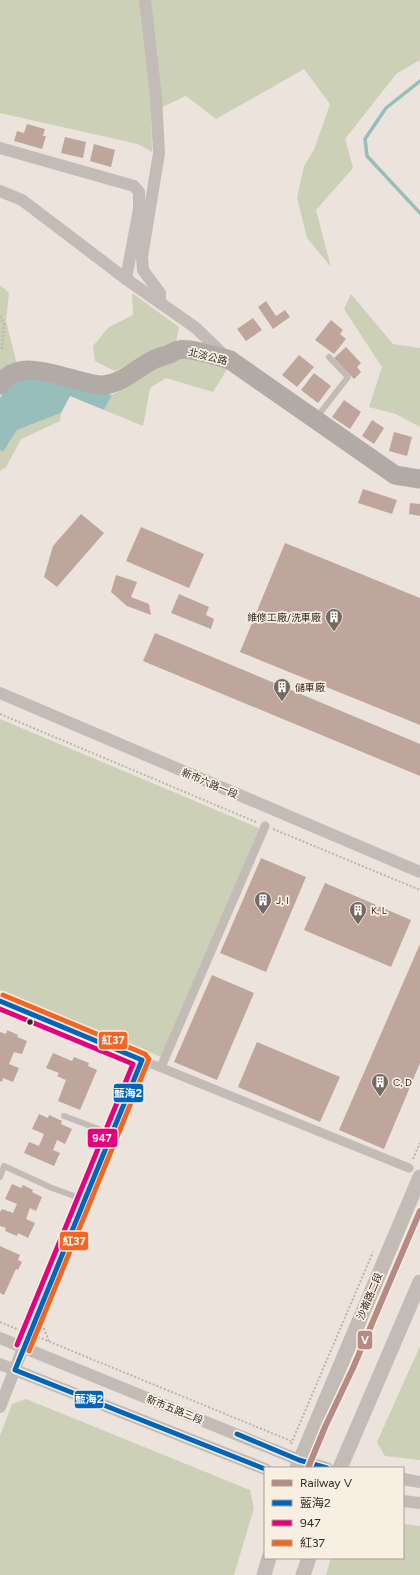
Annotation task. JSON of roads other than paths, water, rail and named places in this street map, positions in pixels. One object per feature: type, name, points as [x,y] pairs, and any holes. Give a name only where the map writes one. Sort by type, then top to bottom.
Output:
[{"type":"main road","name":"北淡公路","points":[[0,384],[12,374],[36,370],[51,372],[95,384],[115,383],[153,360],[179,349],[192,351],[230,360],[395,475],[420,479]]},
{"type":"street","points":[[145,0],[156,97],[159,154],[142,257],[142,270],[160,293],[160,302]]},
{"type":"street","points":[[0,148],[134,186],[139,192],[139,209],[126,279]]},
{"type":"street","points":[[0,190],[22,200],[126,279],[196,328],[230,360]]},
{"type":"street","points":[[192,351],[196,328]]},
{"type":"street","points":[[395,475],[420,473]]},
{"type":"street","name":"新市六路一段","points":[[0,693],[420,872]]},
{"type":"street","points":[[161,1067],[265,826]]},
{"type":"street","points":[[0,1001],[414,1173]]},
{"type":"street","points":[[0,1407],[142,1060]]},
{"type":"street","name":"沙崙路二段","points":[[296,1454],[414,1173]]},
{"type":"street","points":[[340,1467],[420,1282]]},
{"type":"street","name":"新市五路三段","points":[[0,1338],[296,1454],[325,1467]]},
{"type":"street","points":[[0,1364],[264,1470]]},
{"type":"street","points":[[404,1479],[420,1482]]},
{"type":"street","points":[[404,1501],[420,1503]]},
{"type":"street","points":[[264,1575],[269,1559]]},
{"type":"street","points":[[303,1575],[309,1559]]},
{"type":"lane","points":[[315,420],[348,377],[329,357]]},
{"type":"lane","points":[[64,1116],[112,1134]]},
{"type":"lane","points":[[0,1177],[4,1166],[52,1188],[84,1200]]},
{"type":"water","points":[[29,376],[112,395],[104,410],[70,396],[61,413],[17,430],[3,452],[0,450],[0,398],[2,394],[13,384]]},
{"type":"waterway","points":[[420,81],[386,108],[365,139],[367,156],[420,213]]},
{"type":"rail line","name":"V","points":[[308,1467],[325,1427],[353,1368],[420,1211]]},
{"type":"place","name":"維修工廠/洗車廠","points":[[334,632]]},
{"type":"place","name":"儲車廠","points":[[282,702]]},
{"type":"place","name":"J, I","points":[[263,915]]},
{"type":"place","name":"K, L","points":[[358,925]]},
{"type":"place","name":"C, D","points":[[380,1097]]}]
